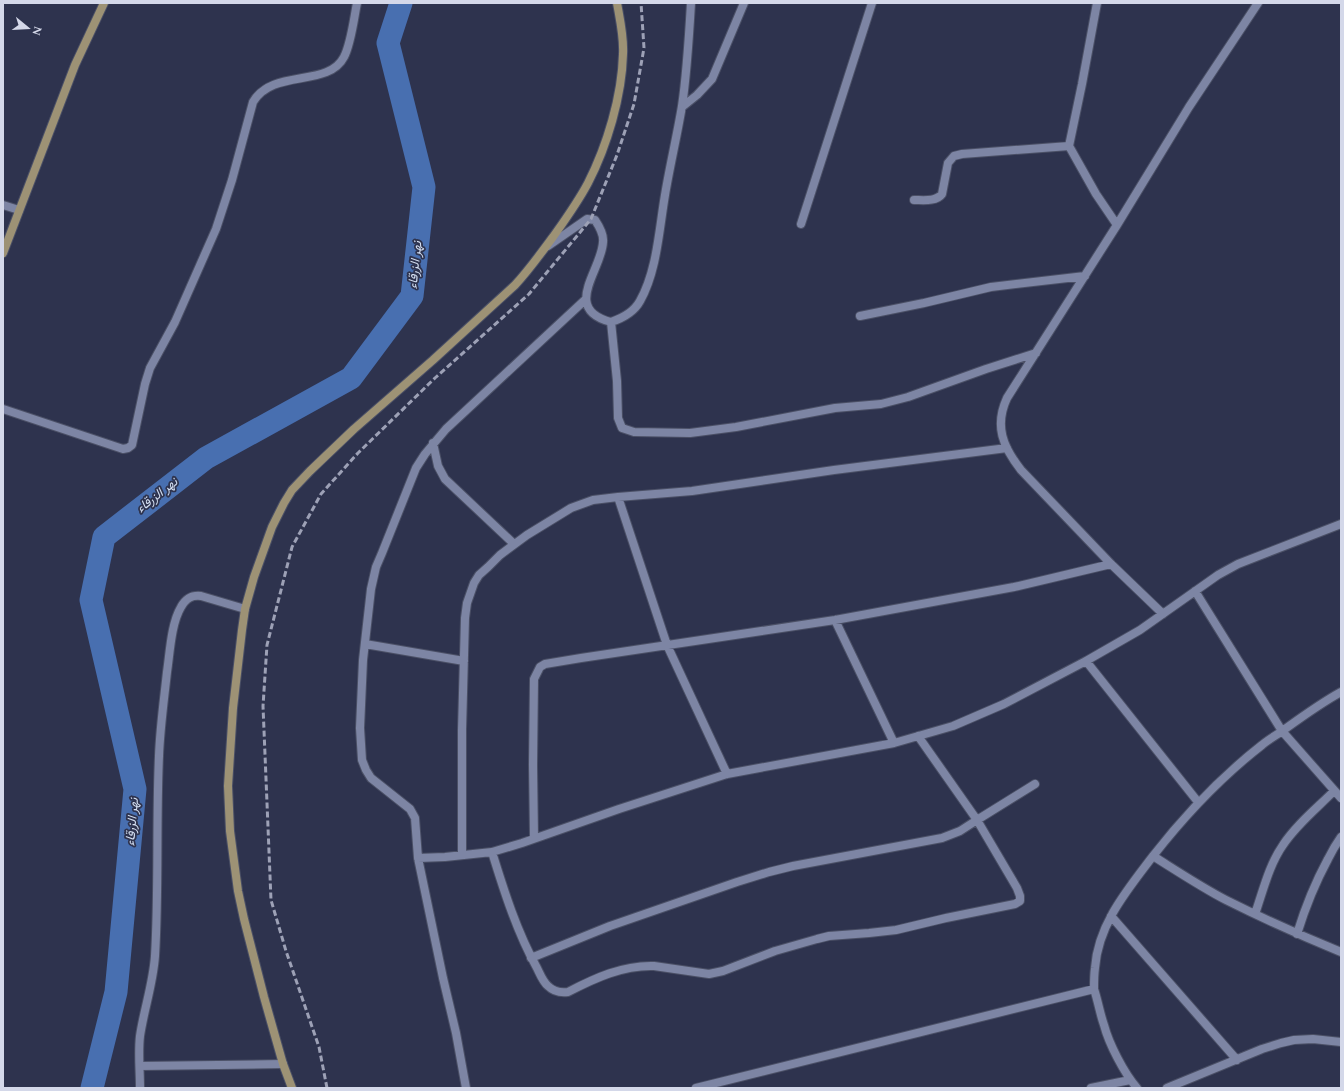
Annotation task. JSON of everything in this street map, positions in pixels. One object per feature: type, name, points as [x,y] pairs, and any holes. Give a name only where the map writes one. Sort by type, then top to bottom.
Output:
[{"type":"street","points":[[3,253],[75,65],[104,3]]},
{"type":"street","points":[[3,409],[123,449],[128,448],[132,444],[150,368],[175,322],[196,271],[216,229],[232,180],[253,102],[259,94],[275,83],[314,77],[340,64],[348,49],[357,3]]},
{"type":"street","points":[[292,1088],[283,1064],[244,919],[238,891],[230,831],[228,786],[233,708],[245,609],[254,577],[272,528],[292,490],[354,429],[433,360],[525,275],[578,200],[600,157],[619,94],[623,39],[617,3]]},
{"type":"street","points":[[546,247],[587,219],[594,220],[599,226],[603,235],[603,243],[601,254],[587,290],[586,299],[589,307],[593,313],[611,322],[627,316],[639,303],[645,292],[652,271],[682,107],[688,62],[691,3]]},
{"type":"street","points":[[682,107],[712,79],[744,3]]},
{"type":"street","points":[[801,224],[872,3]]},
{"type":"street","points":[[1097,3],[1069,146],[1096,194],[1117,225]]},
{"type":"street","points":[[1163,614],[1111,564],[1022,470],[1013,459],[1002,437],[1001,417],[1007,398],[1117,225],[1189,107],[1258,3]]},
{"type":"street","points":[[914,200],[935,200],[939,198],[942,194],[948,163],[954,156],[962,154],[1069,146]]},
{"type":"street","points":[[3,205],[19,210]]},
{"type":"street","points":[[860,316],[992,287],[1085,276]]},
{"type":"street","points":[[466,1088],[456,1032],[418,858],[416,818],[405,805],[371,778],[362,760],[360,728],[365,644],[371,588],[376,567],[416,468],[433,443],[446,429],[586,299]]},
{"type":"street","points":[[611,322],[617,381],[618,418],[622,428],[634,432],[704,432],[835,408],[881,404],[908,397],[986,369],[1036,354]]},
{"type":"street","points":[[433,443],[438,466],[445,479],[514,544]]},
{"type":"street","points":[[462,855],[462,730],[465,618],[467,603],[474,583],[488,567],[514,544],[571,508],[593,500],[692,491],[834,470],[1007,448]]},
{"type":"street","points":[[618,497],[667,645],[727,774]]},
{"type":"street","points":[[418,858],[492,852],[727,774],[894,743],[953,726],[1004,704],[1086,661],[1140,630],[1218,575],[1238,564],[1341,524]]},
{"type":"street","points":[[534,838],[534,683],[536,673],[540,667],[545,664],[835,620],[1014,587],[1111,564]]},
{"type":"street","points":[[1195,591],[1282,731],[1341,798]]},
{"type":"street","points":[[140,1088],[140,1036],[152,980],[154,961],[157,913],[159,756],[163,706],[171,642],[177,617],[182,606],[190,597],[194,595],[245,609]]},
{"type":"street","points":[[835,620],[894,743]]},
{"type":"street","points":[[365,644],[464,661]]},
{"type":"street","points":[[1086,661],[1198,802]]},
{"type":"street","points":[[1137,1088],[1130,1080],[1104,1027],[1094,989],[1094,967],[1104,932],[1111,916],[1130,885],[1152,856],[1198,802],[1263,744],[1320,704],[1341,692]]},
{"type":"street","points":[[492,852],[513,916],[531,958],[546,985],[557,992],[568,992],[597,977],[625,969],[645,966],[709,974],[723,971],[775,951],[829,936],[869,934],[896,930],[1015,904],[1020,901],[1020,896],[1011,875],[977,820],[918,736]]},
{"type":"street","points":[[531,958],[610,926],[737,882],[793,866],[942,838],[960,831],[1035,784]]},
{"type":"street","points":[[1255,914],[1271,868],[1282,845],[1334,791]]},
{"type":"street","points":[[1297,934],[1306,905],[1322,870],[1341,837]]},
{"type":"street","points":[[1152,856],[1203,887],[1255,914],[1297,934],[1341,952]]},
{"type":"street","points":[[1111,916],[1237,1060]]},
{"type":"street","points":[[696,1088],[1094,989]]},
{"type":"street","points":[[1167,1088],[1262,1049],[1294,1040],[1313,1039],[1341,1042]]},
{"type":"street","points":[[140,1066],[283,1064]]},
{"type":"street","points":[[1091,1088],[1130,1080]]},
{"type":"waterway","name":"نهر الزرقاء","points":[[92,1088],[116,992],[135,789],[91,600],[104,537],[206,458],[351,378],[412,296],[424,187],[388,43],[401,3]]},
{"type":"railway","points":[[327,1088],[319,1047],[286,951],[271,900],[263,706],[267,645],[292,547],[321,494],[358,453],[435,378],[529,294],[591,219],[617,155],[634,104],[644,48],[641,3]]}]
